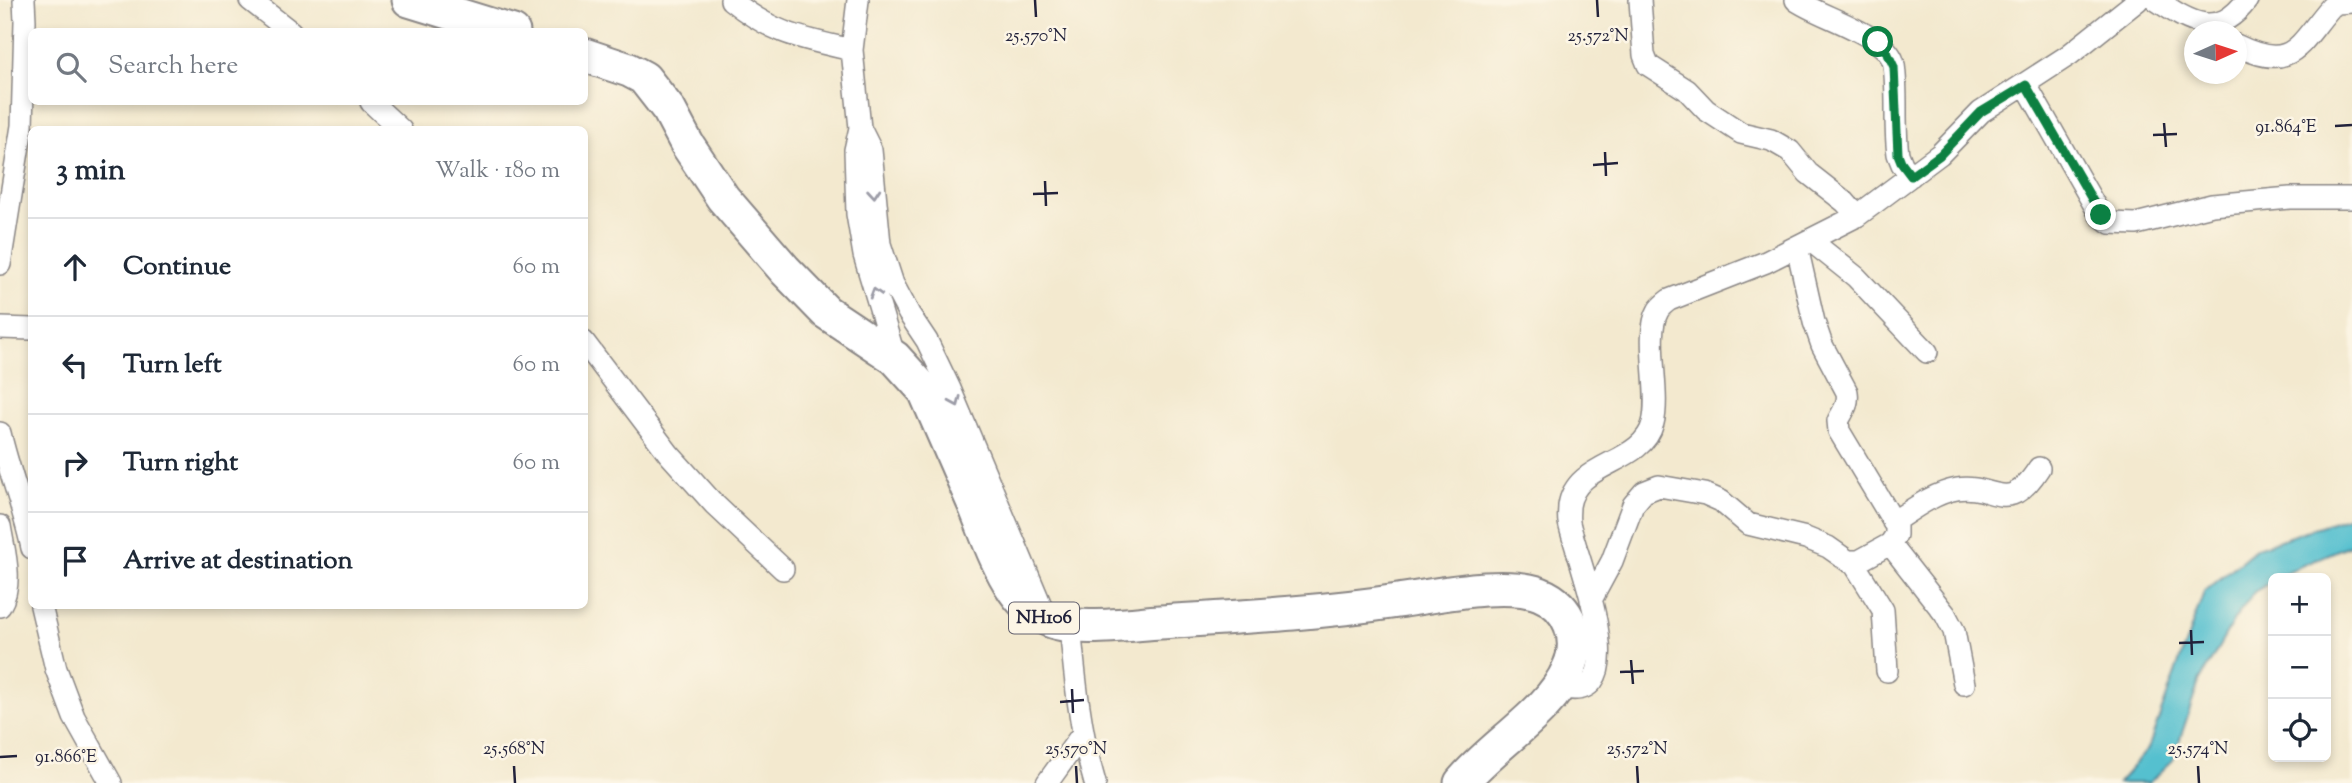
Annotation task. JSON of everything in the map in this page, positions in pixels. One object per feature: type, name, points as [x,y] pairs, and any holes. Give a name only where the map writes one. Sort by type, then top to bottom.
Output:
[{"type":"highway","points":[[409,0],[500,28]]},
{"type":"highway","name":"NH106","points":[[588,56],[644,78],[669,110],[687,144],[723,198],[785,270],[827,312],[895,358],[925,391],[993,549],[1013,589],[1029,608],[1059,622],[1159,622],[1359,607],[1445,594],[1514,589],[1540,594],[1559,606],[1575,637],[1575,654],[1560,687],[1482,759],[1461,783]]},
{"type":"street","points":[[0,264],[5,195],[22,126],[24,0]]},
{"type":"street","points":[[250,0],[286,28]]},
{"type":"street","points":[[731,0],[755,19],[790,36],[852,50]]},
{"type":"street","points":[[859,0],[852,50],[860,128],[855,150],[857,214],[864,255],[895,358]]},
{"type":"street","points":[[1640,0],[1644,55],[1648,65],[1687,90],[1706,110],[1741,133],[1771,140],[1790,151],[1808,173],[1845,202],[1857,216]]},
{"type":"street","points":[[1796,0],[1808,9],[1878,42],[1887,52],[1894,67],[1898,154],[1911,176]]},
{"type":"street","points":[[1560,687],[1583,687],[1591,680],[1598,666],[1600,651],[1598,628],[1569,522],[1572,494],[1580,483],[1602,467],[1640,447],[1648,436],[1655,405],[1653,325],[1658,311],[1669,300],[1804,244],[1857,216],[1940,155],[1981,112],[2069,55],[2138,0]]},
{"type":"street","points":[[2156,0],[2192,21]]},
{"type":"street","points":[[2227,21],[2248,0]]},
{"type":"street","points":[[2247,48],[2287,56],[2301,46],[2331,7],[2337,3],[2352,2]]},
{"type":"street","points":[[2026,85],[2101,215],[2110,223],[2136,224],[2212,205],[2255,200],[2352,198]]},
{"type":"street","points":[[374,105],[397,126]]},
{"type":"street","points":[[860,128],[871,150],[880,244],[893,284],[927,341],[1059,622],[1095,783]]},
{"type":"street","points":[[1804,244],[1856,277],[1927,352]]},
{"type":"street","points":[[1591,600],[1612,561],[1633,505],[1644,492],[1659,486],[1704,494],[1721,501],[1748,524],[1806,538],[1828,547],[1847,561],[1853,562],[1889,544],[1896,535],[1894,522],[1839,430],[1838,421],[1849,400],[1822,345],[1814,322],[1804,244]]},
{"type":"street","points":[[0,328],[28,329]]},
{"type":"street","points":[[588,347],[669,454],[714,503],[783,569]]},
{"type":"street","points":[[0,433],[28,530]]},
{"type":"street","points":[[1894,522],[1924,502],[1956,489],[1969,489],[1997,496],[2009,495],[2023,489],[2039,468]]},
{"type":"street","points":[[0,526],[7,584],[5,598],[0,606]]},
{"type":"street","points":[[1889,544],[1945,614],[1954,631],[1961,656],[1964,684]]},
{"type":"street","points":[[1853,562],[1883,610],[1888,671]]},
{"type":"street","points":[[42,609],[56,668],[74,717],[111,783]]},
{"type":"street","points":[[1046,783],[1083,733]]},
{"type":"water","points":[[2352,515],[2352,544],[2285,573],[2268,573],[2268,584],[2254,592],[2234,620],[2199,682],[2173,760],[2149,783],[2118,783],[2148,749],[2204,592],[2257,548]]},
{"type":"route","points":[[1878,42],[1893,60],[1898,154],[1911,176],[1940,155],[1981,112],[2026,85],[2101,215]]}]
